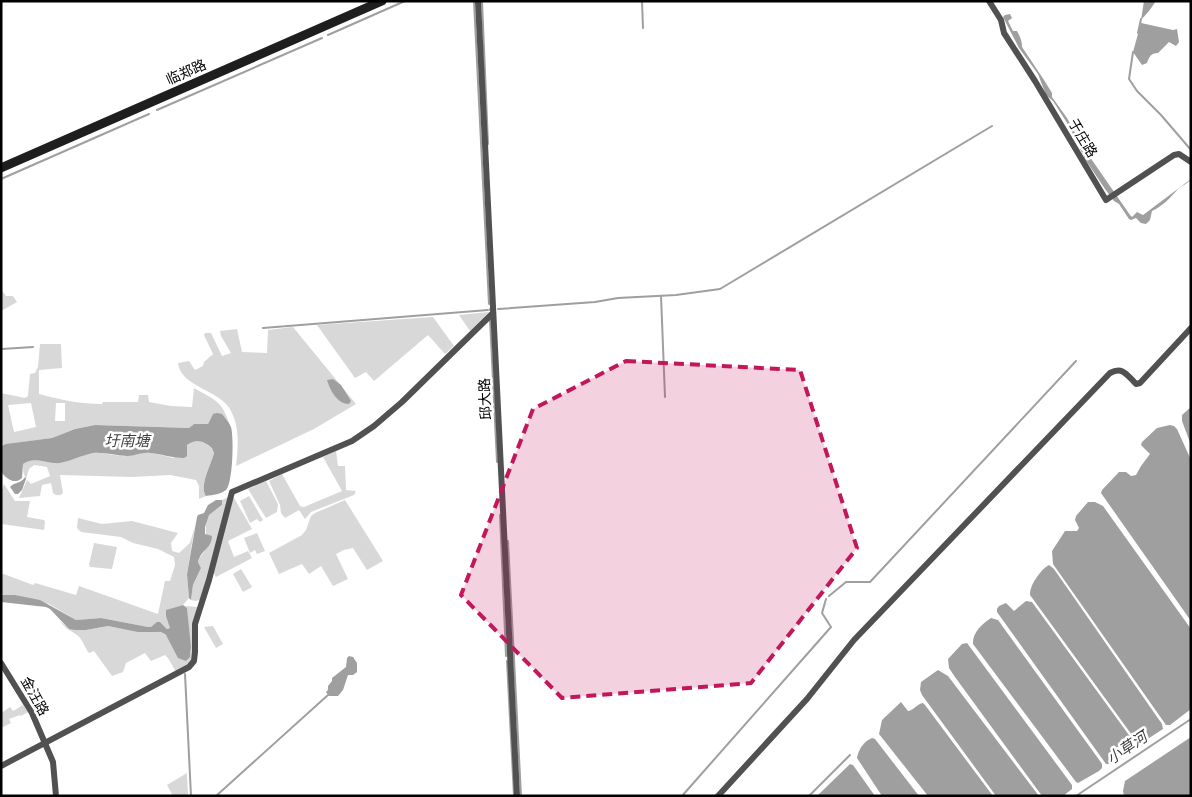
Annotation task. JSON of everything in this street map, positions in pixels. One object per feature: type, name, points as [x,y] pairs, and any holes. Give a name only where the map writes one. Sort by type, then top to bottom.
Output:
[{"type":"main road","name":"临郑路","points":[[1,168],[382,1]]},
{"type":"street","name":"邱大路","points":[[478,1],[517,796]]},
{"type":"street","name":"于庄路","points":[[989,1],[1001,20],[1004,33],[1106,200],[1174,155],[1179,154],[1191,162]]},
{"type":"street","points":[[1,766],[193,663],[195,624],[209,580],[232,492],[354,440],[402,402],[493,312]]},
{"type":"street","points":[[718,796],[807,699],[854,640],[1110,373],[1118,369],[1122,370],[1136,384],[1140,383],[1191,328]]},
{"type":"street","name":"金汪路","points":[[1,663],[32,714],[53,762],[56,796]]},
{"type":"highlighted area","points":[[626,361],[800,370],[857,548],[751,683],[562,698],[461,595],[533,409]]},
{"type":"shaded area","points":[[1,289],[6,296],[13,296],[17,302],[1,311]]},
{"type":"shaded area","points":[[489,312],[470,331],[459,315]]},
{"type":"shaded area","points":[[433,317],[454,346],[445,354],[428,335],[374,381],[366,372],[355,378],[317,325]]},
{"type":"shaded area","points":[[293,327],[356,404],[314,429],[236,466],[237,431],[231,411],[218,398],[186,378],[178,363],[189,361],[195,370],[203,366],[204,362],[213,354],[204,335],[205,333],[211,333],[222,356],[231,353],[220,331],[237,329],[242,352],[267,353],[268,330]]},
{"type":"shaded area","points":[[40,344],[61,344],[62,368],[39,370],[39,394],[70,401],[102,404],[103,402],[138,402],[139,395],[148,395],[149,402],[192,407],[194,388],[221,406],[230,426],[222,414],[211,418],[208,424],[194,424],[189,428],[95,425],[75,429],[52,438],[2,445],[1,393],[25,398],[28,396],[30,374],[35,373],[38,367]],"holes":[[[31,403],[36,427],[14,432],[8,405]],[[56,403],[65,403],[65,421],[55,421]]]},
{"type":"shaded area","points":[[192,441],[201,441],[212,448],[214,453],[205,481],[204,492],[206,496],[199,499],[199,486],[196,480],[170,475],[132,477],[60,475],[63,493],[61,495],[53,493],[51,483],[42,485],[40,496],[19,498],[27,480],[31,484],[50,476],[47,467],[34,465],[29,469],[26,479],[23,464],[28,461],[38,460],[60,463],[93,453],[130,456],[150,453],[173,458]]},
{"type":"shaded area","points":[[336,451],[338,466],[345,466],[346,490],[356,491],[354,495],[311,512],[305,519],[299,510],[285,518],[281,513],[280,505],[269,481],[282,474],[300,506],[304,507],[342,491],[323,457]]},
{"type":"shaded area","points":[[266,481],[278,504],[277,512],[266,518],[248,489]]},
{"type":"shaded area","points":[[4,484],[15,501],[30,501],[27,517],[44,520],[44,530],[1,524],[1,492]]},
{"type":"shaded area","points":[[249,496],[263,520],[260,522],[257,519],[250,523],[240,501]]},
{"type":"shaded area","points":[[228,497],[214,556],[200,600],[191,600],[193,585],[201,568],[198,562],[207,545],[207,520],[210,514],[222,505],[222,500]]},
{"type":"shaded area","points":[[234,498],[252,529],[228,541],[234,557],[248,551],[252,558],[216,577],[213,572],[231,499]]},
{"type":"shaded area","points":[[345,500],[383,561],[367,570],[353,548],[336,554],[348,579],[333,586],[321,566],[309,574],[302,564],[279,574],[269,553],[302,535],[311,516],[315,513]]},
{"type":"shaded area","points":[[78,518],[102,524],[132,521],[178,533],[171,543],[172,551],[179,553],[190,543],[195,525],[187,573],[189,598],[183,605],[167,610],[170,628],[167,629],[160,622],[148,627],[101,618],[76,620],[49,604],[15,595],[1,595],[1,573],[33,585],[35,583],[76,595],[79,586],[158,614],[165,581],[170,581],[175,565],[174,557],[158,549],[133,543],[121,537],[81,532],[77,528]]},
{"type":"shaded area","points":[[257,533],[265,551],[257,554],[255,550],[250,553],[244,538]]},
{"type":"shaded area","points":[[94,543],[117,547],[112,569],[90,567]]},
{"type":"shaded area","points":[[241,569],[252,587],[243,592],[233,574]]},
{"type":"shaded area","points":[[185,606],[197,607],[193,658],[190,664],[176,672],[165,655],[151,661],[145,653],[126,663],[123,672],[112,676],[94,651],[89,653],[79,636],[66,628],[60,621],[69,629],[86,630],[108,626],[161,632],[191,654],[187,608]]},
{"type":"shaded area","points":[[213,626],[223,644],[216,648],[204,627]]},
{"type":"shaded area","points":[[23,705],[28,712],[9,719],[11,723],[1,728],[1,709],[3,712],[10,707],[13,711]]},
{"type":"shaded area","points":[[187,773],[188,796],[173,796],[167,785]]},
{"type":"water","points":[[1144,1],[1156,1],[1141,20]]},
{"type":"water","points":[[1010,14],[1012,18],[1008,21],[1013,31],[1017,31],[1022,47],[1052,93],[1052,97],[1067,118],[1083,147],[1132,217],[1137,212],[1143,215],[1191,179],[1163,204],[1152,211],[1150,220],[1146,224],[1141,223],[1136,218],[1129,219],[1119,204],[1114,201],[1105,189],[1085,159],[1069,126],[1053,101],[1046,95],[1038,74],[1019,48],[1003,17]]},
{"type":"water","points":[[1141,23],[1173,30],[1177,29],[1179,42],[1176,46],[1169,42],[1158,53],[1151,56],[1147,63],[1142,65],[1133,52]]},
{"type":"water","points":[[333,379],[341,385],[351,401],[349,404],[341,402],[332,392],[327,380]]},
{"type":"water","points":[[1191,407],[1191,445],[1182,421],[1182,415]]},
{"type":"water","name":"圩南塘","points":[[213,414],[222,414],[231,427],[233,449],[228,486],[226,490],[217,494],[206,496],[204,492],[205,481],[214,453],[212,448],[200,441],[187,445],[187,456],[184,458],[150,453],[128,456],[93,453],[60,463],[37,460],[28,461],[23,464],[22,478],[16,481],[8,479],[1,472],[1,446],[6,444],[52,438],[75,429],[95,425],[189,428],[194,424],[208,424]]},
{"type":"water","points":[[1170,425],[1177,429],[1191,460],[1191,621],[1101,493],[1119,472],[1126,472],[1131,476],[1136,475],[1150,454],[1141,445],[1142,442],[1157,428]]},
{"type":"water","points":[[25,477],[22,490],[15,494],[10,487],[22,481]]},
{"type":"water","points":[[216,500],[222,500],[222,505],[209,515],[205,527],[205,534],[212,536],[208,547],[198,562],[201,568],[193,585],[191,600],[189,598],[187,574],[197,517],[204,513],[208,505]]},
{"type":"water","points":[[1088,502],[1095,502],[1103,506],[1191,629],[1191,709],[1170,725],[1166,725],[1053,564],[1052,551],[1065,531],[1077,531],[1079,528],[1075,520],[1076,516]]},
{"type":"water","points":[[1049,565],[1054,569],[1162,724],[1163,729],[1140,744],[1030,595],[1031,587],[1036,578]]},
{"type":"water","points":[[1,595],[15,595],[40,600],[76,620],[101,618],[148,627],[160,622],[167,629],[170,628],[166,610],[183,605],[187,608],[191,647],[190,657],[186,661],[178,658],[166,635],[161,632],[138,632],[108,626],[86,630],[69,629],[46,607],[1,602]]},
{"type":"water","points":[[1026,601],[1032,602],[1134,742],[1134,748],[1111,764],[1106,764],[997,612],[999,606],[1006,603],[1014,611]]},
{"type":"water","points":[[991,618],[998,620],[1100,761],[1102,768],[1099,771],[1078,783],[1076,782],[973,644],[976,633]]},
{"type":"water","points":[[967,643],[1072,785],[1072,789],[1063,796],[1042,796],[949,668],[948,659],[962,644]]},
{"type":"water","points":[[349,656],[353,657],[357,663],[357,672],[353,675],[348,675],[343,690],[338,696],[329,696],[326,692],[332,678],[346,667]]},
{"type":"water","points":[[938,670],[948,676],[1039,796],[996,796],[922,695],[920,690],[921,682]]},
{"type":"water","points":[[901,702],[908,711],[923,703],[925,705],[993,796],[928,796],[879,734],[882,720]]},
{"type":"water","points":[[1191,737],[1191,796],[1124,796],[1125,781]]},
{"type":"water","points":[[872,738],[875,739],[919,796],[882,796],[857,758],[862,746]]},
{"type":"water","points":[[850,764],[853,765],[875,796],[817,796]]},
{"type":"waterway","points":[[328,35],[405,1]]},
{"type":"waterway","points":[[474,1],[489,304]]},
{"type":"waterway","points":[[482,1],[488,144]]},
{"type":"waterway","points":[[642,1],[643,28]]},
{"type":"waterway","points":[[1138,33],[1141,19]]},
{"type":"waterway","points":[[157,110],[322,38]]},
{"type":"waterway","points":[[1133,52],[1129,79],[1137,91],[1161,115],[1191,150]]},
{"type":"waterway","points":[[1,179],[149,114]]},
{"type":"waterway","points":[[498,309],[595,302],[618,298],[676,295],[720,289],[992,126]]},
{"type":"waterway","points":[[661,296],[665,397]]},
{"type":"waterway","points":[[263,328],[488,310]]},
{"type":"waterway","points":[[490,319],[497,462]]},
{"type":"waterway","points":[[2,349],[33,347]]},
{"type":"waterway","points":[[829,596],[846,582],[870,582],[1076,361]]},
{"type":"waterway","points":[[500,515],[506,656]]},
{"type":"waterway","points":[[508,541],[521,796]]},
{"type":"waterway","points":[[682,796],[831,627],[822,613],[826,599]]},
{"type":"waterway","points":[[507,661],[514,796]]},
{"type":"waterway","points":[[185,674],[191,796]]},
{"type":"waterway","points":[[216,796],[328,695]]},
{"type":"waterway","name":"小草河","points":[[1076,796],[1191,719]]},
{"type":"waterway","points":[[809,796],[850,755]]}]
